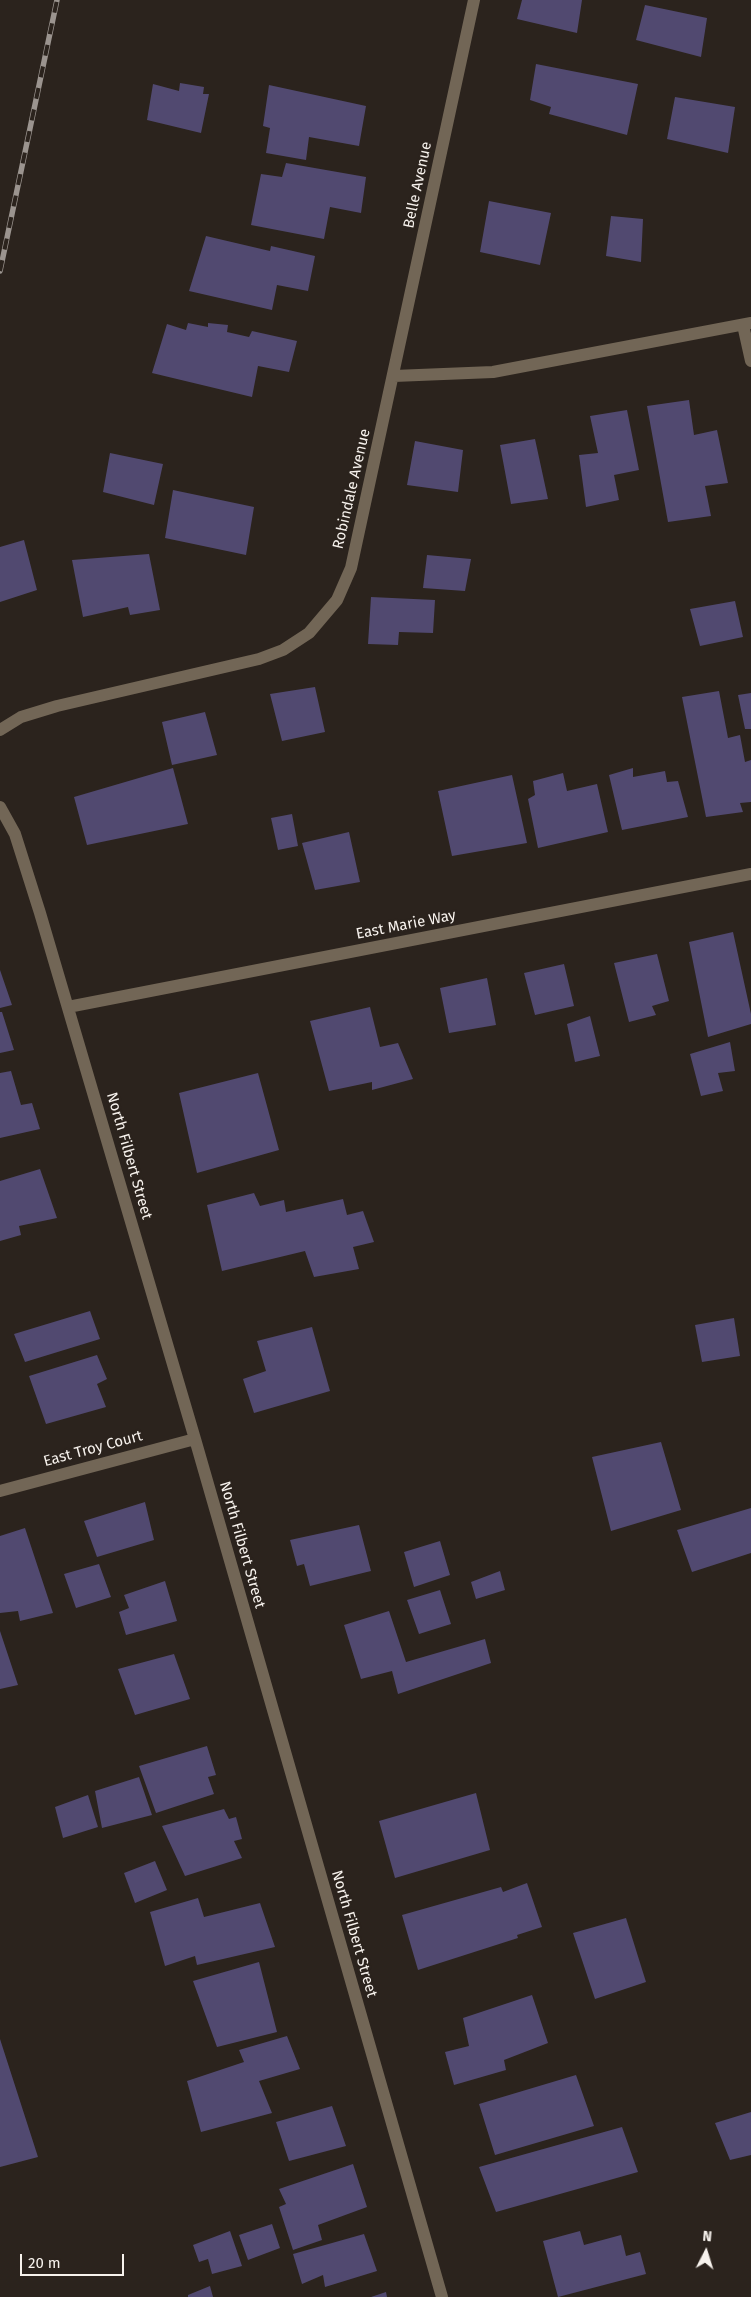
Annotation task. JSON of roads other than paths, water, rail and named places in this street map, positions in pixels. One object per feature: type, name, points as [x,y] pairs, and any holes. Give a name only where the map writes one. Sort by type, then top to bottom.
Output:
[{"type":"street","name":"Belle Avenue","points":[[394,376],[474,0]]},
{"type":"street","points":[[394,376],[493,372],[747,324],[751,360]]},
{"type":"street","name":"Robindale Avenue","points":[[0,730],[21,717],[57,706],[259,659],[283,650],[309,633],[337,600],[351,568],[394,376]]},
{"type":"street","name":"North Filbert Street","points":[[0,807],[15,834],[68,1007],[195,1439],[442,2297]]},
{"type":"street","name":"East Marie Way","points":[[68,1007],[751,874]]},
{"type":"street","name":"East Troy Court","points":[[0,1491],[195,1439]]},
{"type":"railway","points":[[0,271],[57,0]]}]
